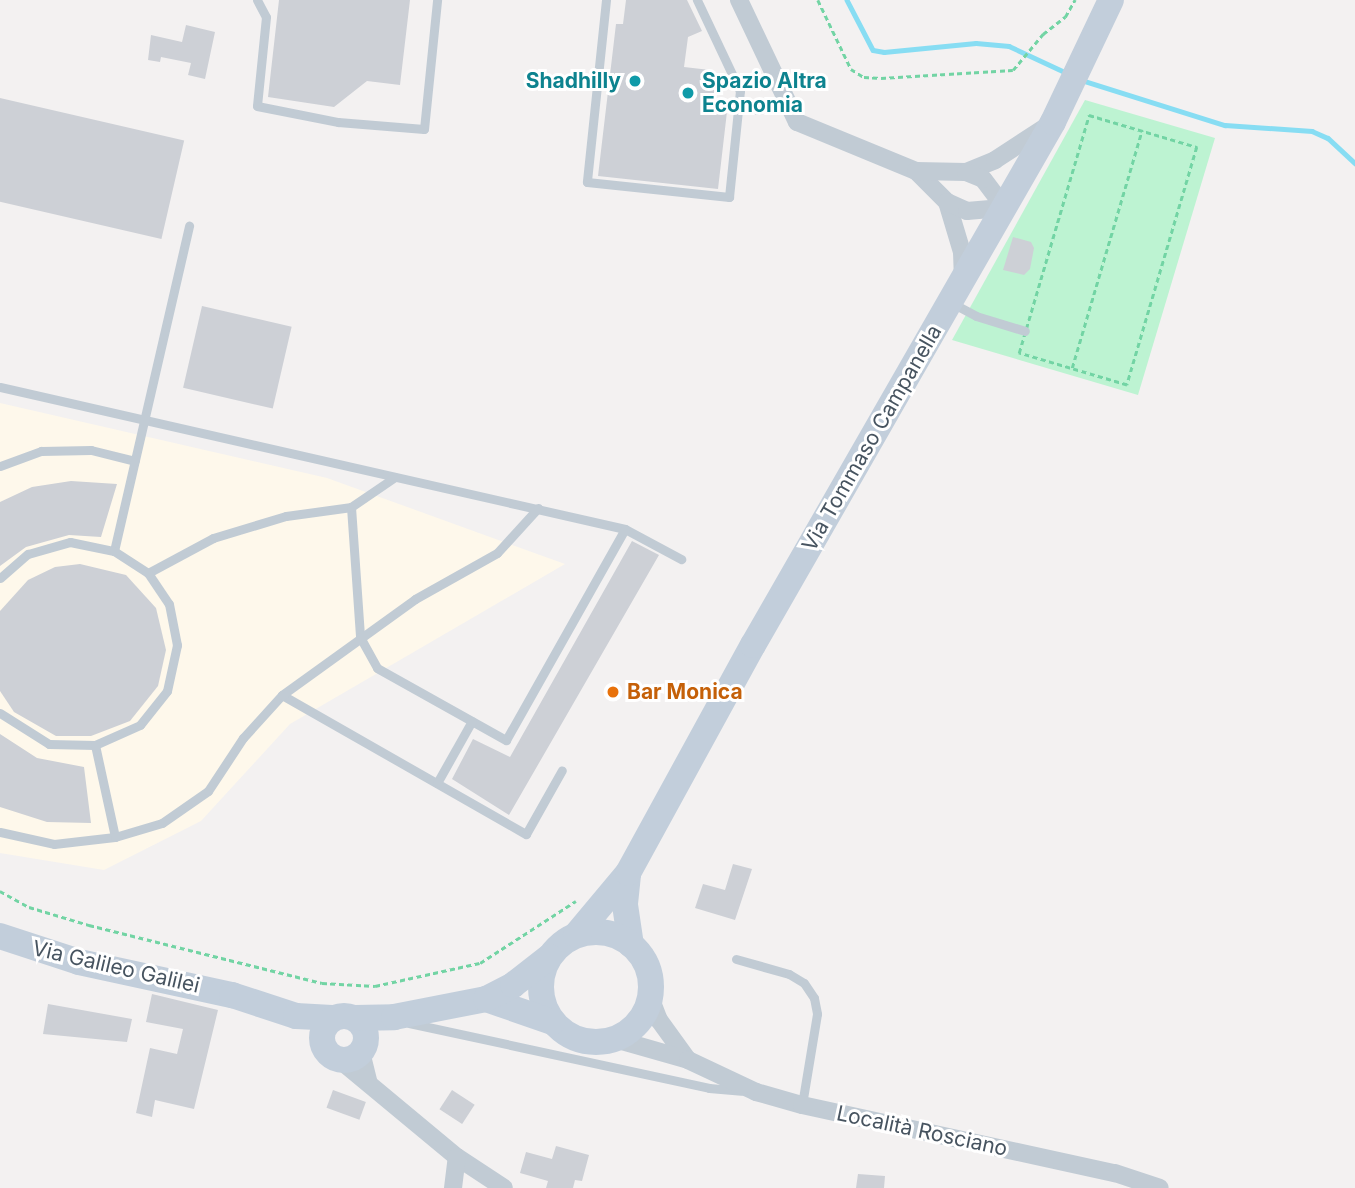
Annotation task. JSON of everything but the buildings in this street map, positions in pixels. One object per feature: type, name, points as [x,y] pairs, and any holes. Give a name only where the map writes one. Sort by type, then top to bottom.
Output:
[{"type":"main road","name":"Via Tommaso Campanella","points":[[576,935],[628,873],[739,668],[1053,122],[1111,0]]},
{"type":"main road","name":"Via Tommaso Campanella","points":[[628,873],[625,905],[631,945]]},
{"type":"main road","points":[[346,1039],[394,1017],[486,999],[513,985],[576,935],[611,934],[631,945],[645,963],[650,997],[642,1018],[615,1040],[581,1041],[552,1022],[486,999]]},
{"type":"main road","name":"Via Galileo Galilei","points":[[0,936],[79,962],[232,995],[296,1016],[346,1039]]},
{"type":"main road","points":[[550,957],[540,990],[552,1022]]},
{"type":"street","points":[[739,0],[797,121],[916,171],[966,172],[983,179],[1005,208]]},
{"type":"street","points":[[966,172],[995,160],[1053,122]]},
{"type":"street","points":[[916,171],[947,202],[967,211],[1005,208]]},
{"type":"street","points":[[947,202],[962,252],[957,292]]},
{"type":"street","name":"Località Rosciano","points":[[650,997],[665,1029],[688,1060]]},
{"type":"street","points":[[346,1039],[370,1084],[457,1157],[504,1188]]},
{"type":"street","name":"Località Rosciano","points":[[615,1040],[688,1060],[756,1092],[802,1105],[1115,1172],[1160,1188]]},
{"type":"street","points":[[453,1188],[457,1157]]},
{"type":"lane","points":[[257,0],[267,17],[257,106],[338,122],[424,129],[437,0]]},
{"type":"lane","points":[[606,0],[587,182],[729,197],[740,91],[697,0]]},
{"type":"lane","points":[[738,108],[760,110],[785,98]]},
{"type":"lane","points":[[114,551],[189,226]]},
{"type":"lane","points":[[957,292],[976,316],[1025,331]]},
{"type":"lane","points":[[0,387],[146,418],[625,529],[681,559]]},
{"type":"lane","points":[[0,466],[41,451],[91,450],[135,460]]},
{"type":"lane","points":[[148,573],[213,538],[286,516],[351,507],[395,477]]},
{"type":"lane","points":[[351,507],[360,637],[377,668],[506,740],[625,529]]},
{"type":"lane","points":[[0,832],[54,844],[115,838],[162,823],[208,791],[243,738],[282,695],[360,637],[497,552],[538,508]]},
{"type":"lane","points":[[0,578],[28,554],[70,542],[114,551],[148,573],[169,604],[177,645],[166,691],[140,725],[95,744],[48,744],[0,713]]},
{"type":"lane","points":[[282,695],[526,834],[562,770]]},
{"type":"lane","points":[[437,783],[472,721]]},
{"type":"lane","points":[[95,744],[115,838]]},
{"type":"lane","points":[[736,959],[789,974],[804,983],[814,998],[817,1014],[802,1105]]},
{"type":"lane","points":[[394,1017],[428,1030],[709,1088],[756,1092]]},
{"type":"path","points":[[818,0],[851,69],[864,77],[1013,70],[1020,66],[1036,42],[1065,17],[1075,0]]},
{"type":"path","points":[[1089,114],[1197,147],[1127,385],[1019,353],[1025,331],[1089,114]]},
{"type":"path","points":[[1072,368],[1142,130]]},
{"type":"path","points":[[0,891],[29,906],[102,929],[322,982],[375,986],[480,963],[582,898]]},
{"type":"shaded area","points":[[0,403],[327,478],[565,564],[290,724],[201,821],[104,870],[0,853]]},
{"type":"green space","points":[[1085,100],[1215,138],[1138,395],[952,340]]},
{"type":"waterway","points":[[847,0],[873,50],[884,52],[976,43],[1009,46],[1067,73]]},
{"type":"waterway","points":[[1081,80],[1225,125],[1312,131],[1328,138],[1355,163]]},
{"type":"place","name":"Shadhilly","points":[[635,81]]},
{"type":"place","name":"Spazio Altra Economia","points":[[688,93]]},
{"type":"place","name":"Bar Monica","points":[[613,692]]}]
